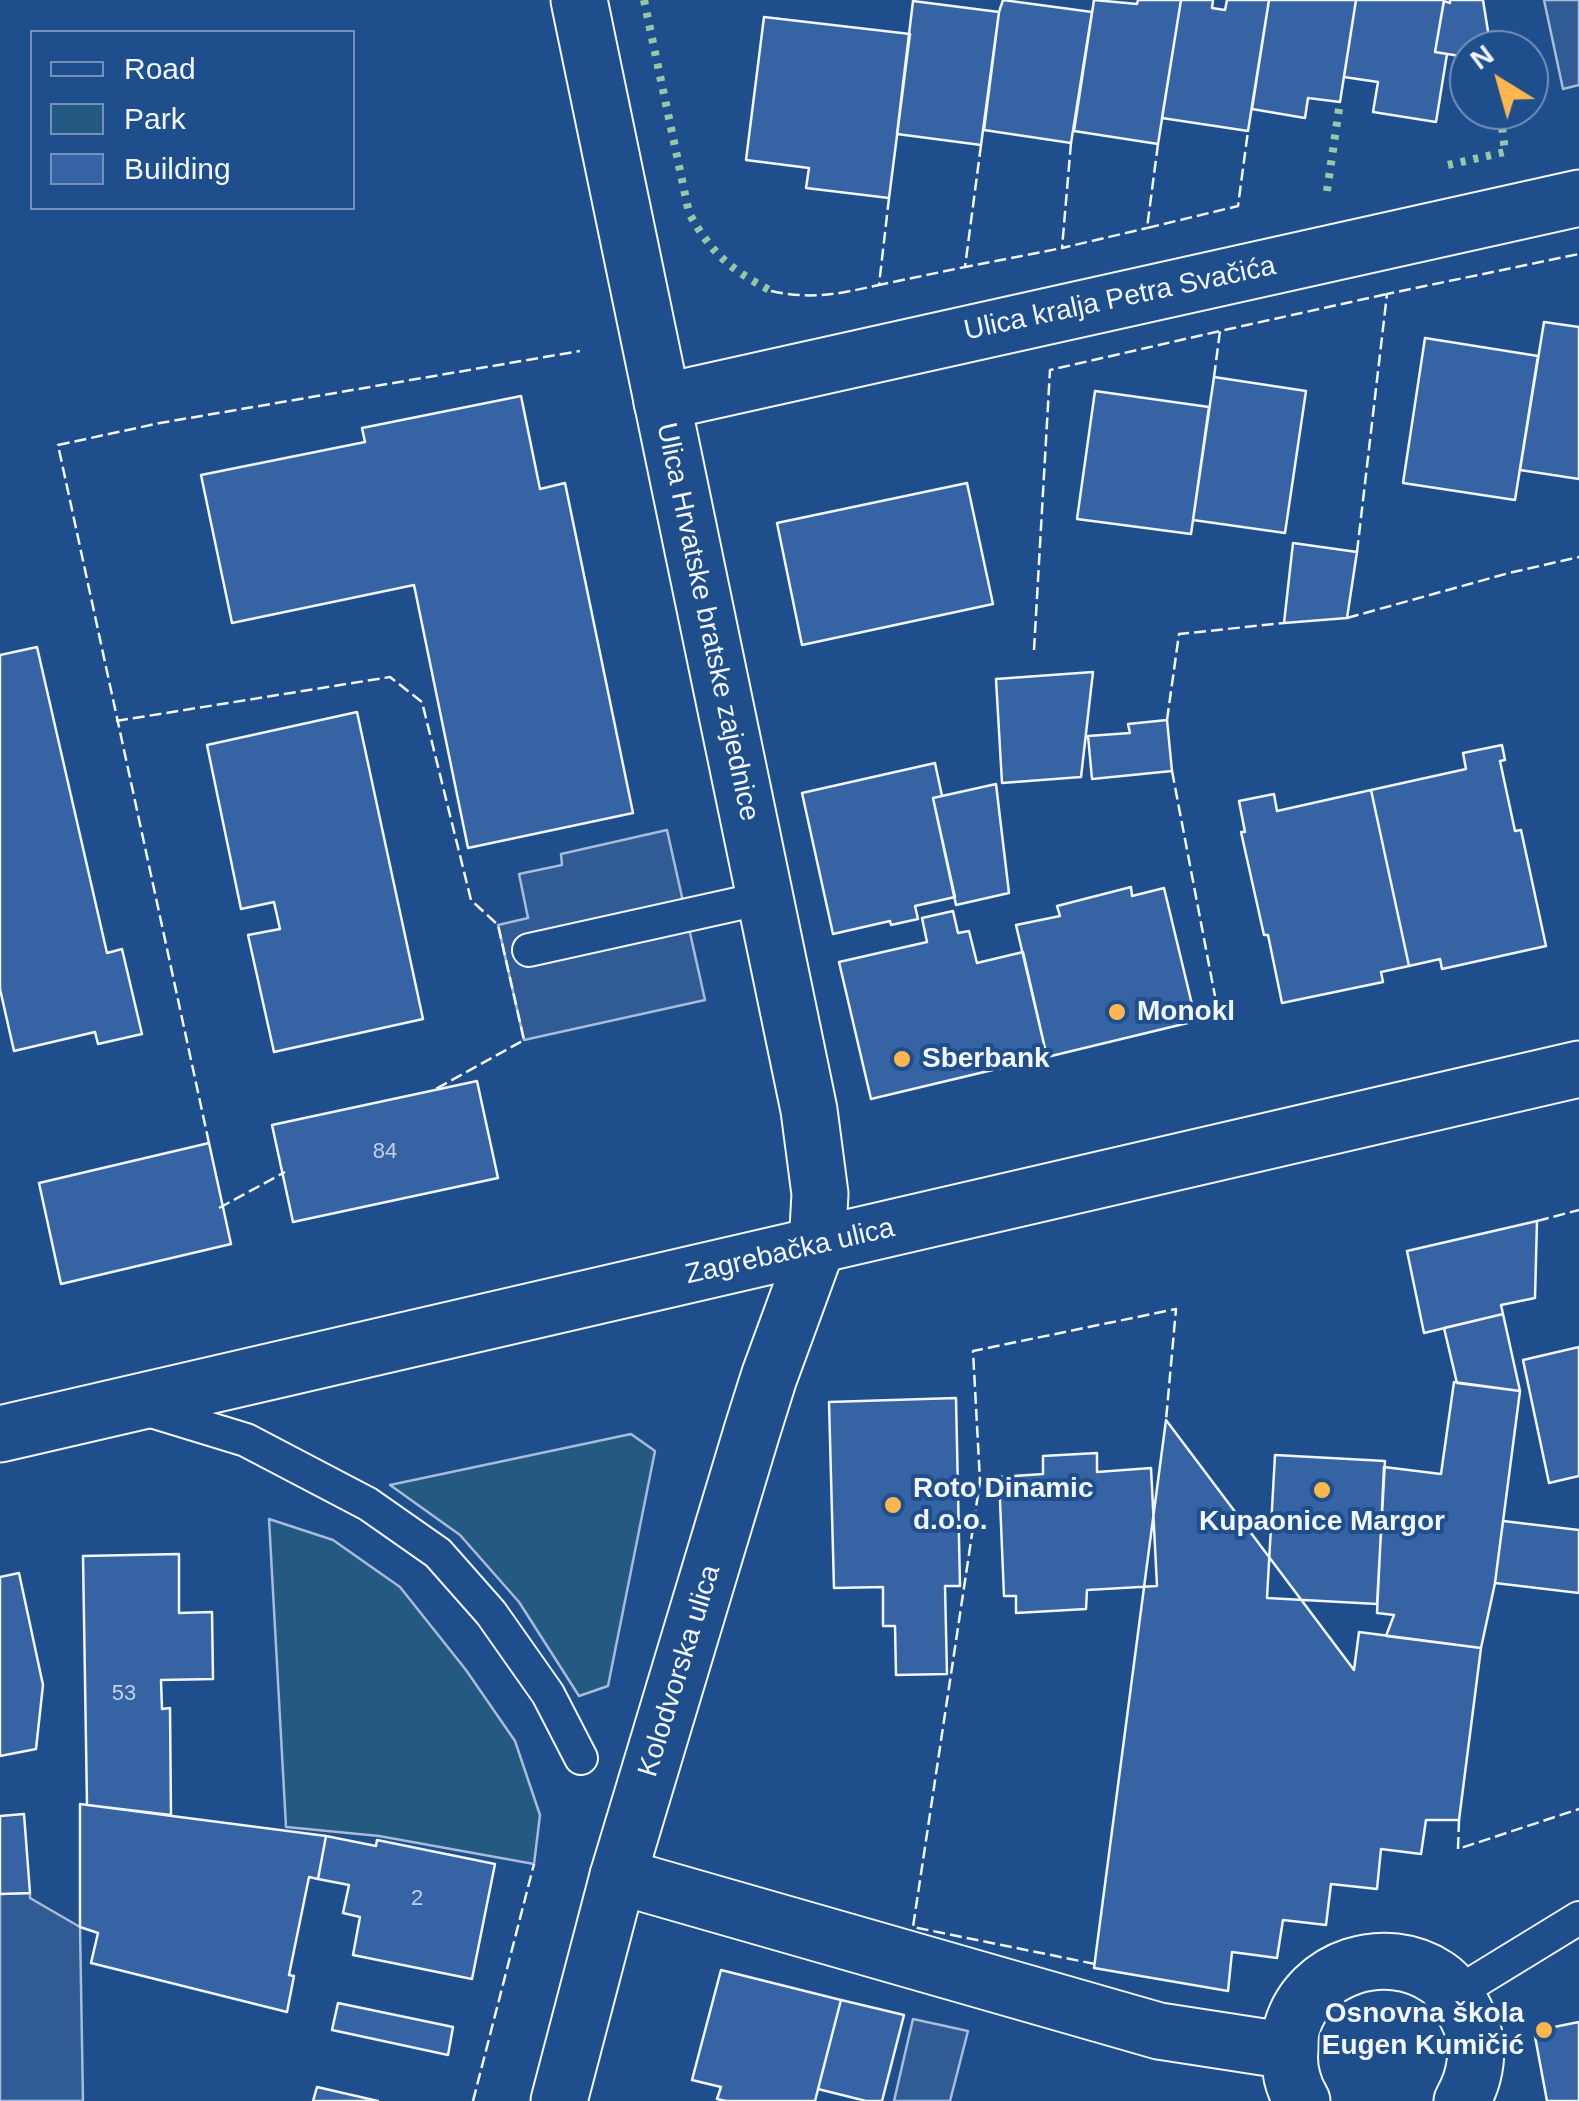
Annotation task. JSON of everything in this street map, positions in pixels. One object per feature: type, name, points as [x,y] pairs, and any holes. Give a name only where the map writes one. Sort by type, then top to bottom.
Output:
[{"type":"street","name":"Ulica Hrvatske bratske zajednice","points":[[580,0],[814,1138],[820,1194],[817,1246]]},
{"type":"street","name":"Ulica kralja Petra Svačića","points":[[662,402],[1579,198]]},
{"type":"street","name":"Zagrebačka ulica","points":[[0,1434],[1579,1069]]},
{"type":"street","name":"Kolodvorska ulica","points":[[559,2101],[618,1876],[758,1413],[817,1246]]},
{"type":"street","points":[[618,1876],[1160,2031],[1296,2076],[1291,2028],[1305,1999],[1326,1978],[1354,1964],[1383,1960],[1412,1964],[1439,1978],[1455,1994],[1472,2027],[1476,2057],[1470,2086],[1462,2101]]},
{"type":"lane","points":[[529,950],[764,898]]},
{"type":"lane","points":[[129,1404],[246,1440],[368,1504],[438,1552],[492,1613],[548,1694],[581,1758]]},
{"type":"lane","points":[[1455,1994],[1579,1918]]},
{"type":"green space","points":[[631,1434],[655,1451],[608,1686],[579,1696],[519,1602],[460,1535],[390,1485]]},
{"type":"green space","points":[[269,1519],[333,1540],[400,1587],[466,1670],[515,1741],[540,1815],[534,1864],[379,1836],[286,1827]]},
{"type":"shaded area","points":[[1544,0],[1579,0],[1579,85],[1563,89]]},
{"type":"shaded area","points":[[667,830],[705,1000],[524,1040],[498,925],[528,918],[519,874],[562,865],[561,854]]},
{"type":"shaded area","points":[[30,1893],[30,1898],[80,1927],[83,2101],[0,2101],[0,1894]]},
{"type":"shaded area","points":[[913,2019],[968,2031],[950,2101],[894,2101]]},
{"type":"building","points":[[1003,0],[1092,12],[1071,143],[984,130]]},
{"type":"building","points":[[1094,0],[1137,4],[1138,0],[1181,0],[1158,144],[1074,131]]},
{"type":"building","points":[[1181,0],[1213,0],[1212,8],[1225,10],[1227,0],[1269,0],[1248,131],[1162,118]]},
{"type":"building","points":[[1269,0],[1356,0],[1340,102],[1308,98],[1305,118],[1252,109]]},
{"type":"building","points":[[1356,0],[1444,0],[1435,52],[1447,54],[1436,122],[1373,112],[1378,82],[1344,77]]},
{"type":"building","points":[[1483,0],[1488,30],[1449,30],[1449,54],[1435,52],[1444,1]]},
{"type":"building","points":[[913,1],[999,12],[981,145],[897,134]]},
{"type":"building","points":[[764,17],[910,34],[889,198],[806,188],[809,168],[746,160]]},
{"type":"building","points":[[1544,322],[1579,327],[1579,479],[1520,470]]},
{"type":"building","points":[[1425,338],[1538,356],[1515,500],[1403,483]]},
{"type":"building","points":[[1214,377],[1306,391],[1285,533],[1193,520]]},
{"type":"building","points":[[1095,391],[1209,407],[1191,534],[1077,519]]},
{"type":"building","points":[[521,396],[540,489],[565,483],[633,813],[468,848],[414,585],[232,623],[201,475],[365,442],[362,428]]},
{"type":"building","points":[[967,483],[993,604],[802,645],[777,523]]},
{"type":"building","points":[[1293,543],[1357,552],[1347,618],[1284,623]]},
{"type":"building","points":[[37,647],[107,953],[122,949],[142,1034],[98,1044],[95,1032],[14,1051],[0,989],[0,655]]},
{"type":"building","points":[[1093,672],[1081,777],[1002,783],[996,679]]},
{"type":"building","points":[[357,712],[423,1019],[274,1052],[248,935],[280,929],[274,902],[241,909],[207,745]]},
{"type":"building","points":[[1167,720],[1172,771],[1092,779],[1088,736],[1130,733],[1128,724]]},
{"type":"building","points":[[1502,745],[1505,760],[1500,761],[1515,831],[1521,830],[1546,946],[1442,969],[1440,959],[1409,966],[1371,790],[1466,769],[1463,753]]},
{"type":"building","points":[[935,763],[942,796],[933,798],[955,897],[915,906],[918,919],[833,934],[802,793]]},
{"type":"building","points":[[996,784],[1009,893],[956,905],[933,798]]},
{"type":"building","points":[[1371,790],[1409,966],[1381,972],[1383,982],[1282,1003],[1241,832],[1245,832],[1239,801],[1274,794],[1277,811]]},
{"type":"building","points":[[1131,887],[1132,896],[1164,888],[1196,1021],[1047,1057],[1016,925],[1060,916],[1057,906]]},
{"type":"building","points":[[953,911],[958,933],[969,931],[977,963],[1023,952],[1047,1057],[871,1099],[839,962],[927,942],[922,918]]},
{"type":"building","points":[[477,1081],[498,1178],[293,1222],[272,1125]]},
{"type":"building","points":[[209,1143],[231,1244],[61,1284],[39,1183]]},
{"type":"building","points":[[1537,1221],[1535,1298],[1501,1305],[1503,1314],[1424,1333],[1407,1251]]},
{"type":"building","points":[[1503,1314],[1520,1391],[1457,1383],[1444,1328]]},
{"type":"building","points":[[1579,1347],[1579,1476],[1549,1483],[1523,1360]]},
{"type":"building","points":[[1454,1382],[1520,1391],[1495,1583],[1481,1648],[1386,1636],[1394,1615],[1377,1613],[1384,1467],[1441,1474]]},
{"type":"building","points":[[956,1398],[960,1586],[945,1586],[947,1674],[896,1675],[895,1626],[883,1626],[883,1587],[834,1588],[829,1402]]},
{"type":"building","points":[[1166,1420],[1354,1670],[1359,1632],[1481,1648],[1459,1820],[1426,1820],[1421,1854],[1381,1849],[1377,1889],[1331,1884],[1326,1925],[1283,1920],[1277,1958],[1232,1952],[1228,1991],[1094,1968]]},
{"type":"building","points":[[1097,1453],[1097,1472],[1151,1468],[1157,1586],[1087,1590],[1086,1609],[1016,1613],[1016,1596],[1004,1596],[999,1477],[1043,1474],[1043,1456]]},
{"type":"building","points":[[1275,1455],[1385,1461],[1377,1604],[1267,1598]]},
{"type":"building","points":[[1503,1521],[1579,1530],[1579,1593],[1495,1583]]},
{"type":"building","points":[[179,1554],[179,1613],[212,1612],[213,1679],[161,1680],[162,1709],[170,1708],[171,1815],[87,1805],[83,1556]]},
{"type":"building","points":[[19,1573],[43,1685],[36,1749],[0,1756],[0,1577]]},
{"type":"building","points":[[80,1804],[326,1836],[318,1879],[309,1877],[289,1975],[294,1976],[287,2012],[91,1963],[98,1933],[80,1927]]},
{"type":"building","points":[[24,1814],[30,1893],[0,1894],[0,1816]]},
{"type":"building","points":[[326,1836],[376,1846],[377,1840],[495,1864],[472,1979],[353,1955],[360,1917],[343,1913],[349,1885],[318,1879]]},
{"type":"building","points":[[721,1970],[841,2000],[815,2101],[726,2101],[717,2099],[721,2087],[692,2080]]},
{"type":"building","points":[[841,2000],[904,2015],[882,2101],[818,2089]]},
{"type":"building","points":[[338,2003],[453,2027],[448,2055],[332,2030]]},
{"type":"building","points":[[1579,2022],[1579,2101],[1547,2101],[1534,2031]]},
{"type":"building","points":[[317,2087],[378,2101],[313,2101]]},
{"type":"hedge","points":[[644,0],[689,213],[723,259],[771,291]]},
{"type":"hedge","points":[[1327,191],[1340,102]]},
{"type":"hedge","points":[[1448,165],[1505,152],[1502,130]]},
{"type":"fence","points":[[1158,144],[1147,228],[1238,206],[1248,131]]},
{"type":"fence","points":[[1071,143],[1062,248],[1147,228]]},
{"type":"fence","points":[[981,145],[965,267],[1062,248]]},
{"type":"fence","points":[[889,198],[879,285],[965,267]]},
{"type":"fence","points":[[1357,552],[1387,294],[1579,254]]},
{"type":"fence","points":[[771,291],[825,295],[879,285]]},
{"type":"fence","points":[[1214,377],[1220,331],[1387,294]]},
{"type":"fence","points":[[1034,650],[1050,370],[1220,331]]},
{"type":"fence","points":[[209,1143],[58,445],[160,423],[580,351]]},
{"type":"fence","points":[[1347,618],[1579,557]]},
{"type":"fence","points":[[1167,720],[1179,634],[1284,623]]},
{"type":"fence","points":[[116,721],[390,677],[422,702],[471,900],[498,925],[524,1040],[434,1090]]},
{"type":"fence","points":[[1172,771],[1218,1012]]},
{"type":"fence","points":[[219,1208],[285,1172]]},
{"type":"fence","points":[[1537,1221],[1579,1210]]},
{"type":"fence","points":[[1095,1964],[913,1927],[980,1481],[973,1351],[1176,1309],[1166,1420]]},
{"type":"fence","points":[[1459,1820],[1458,1849],[1579,1809]]},
{"type":"fence","points":[[473,2101],[534,1864]]},
{"type":"place","name":"Monokl","points":[[1117,1012]]},
{"type":"place","name":"Sberbank","points":[[902,1059]]},
{"type":"place","name":"Kupaonice Margor","points":[[1322,1490]]},
{"type":"place","name":"Roto Dinamic d.o.o.","points":[[893,1505]]},
{"type":"place","name":"Osnovna škola Eugen Kumičić","points":[[1544,2030]]}]
